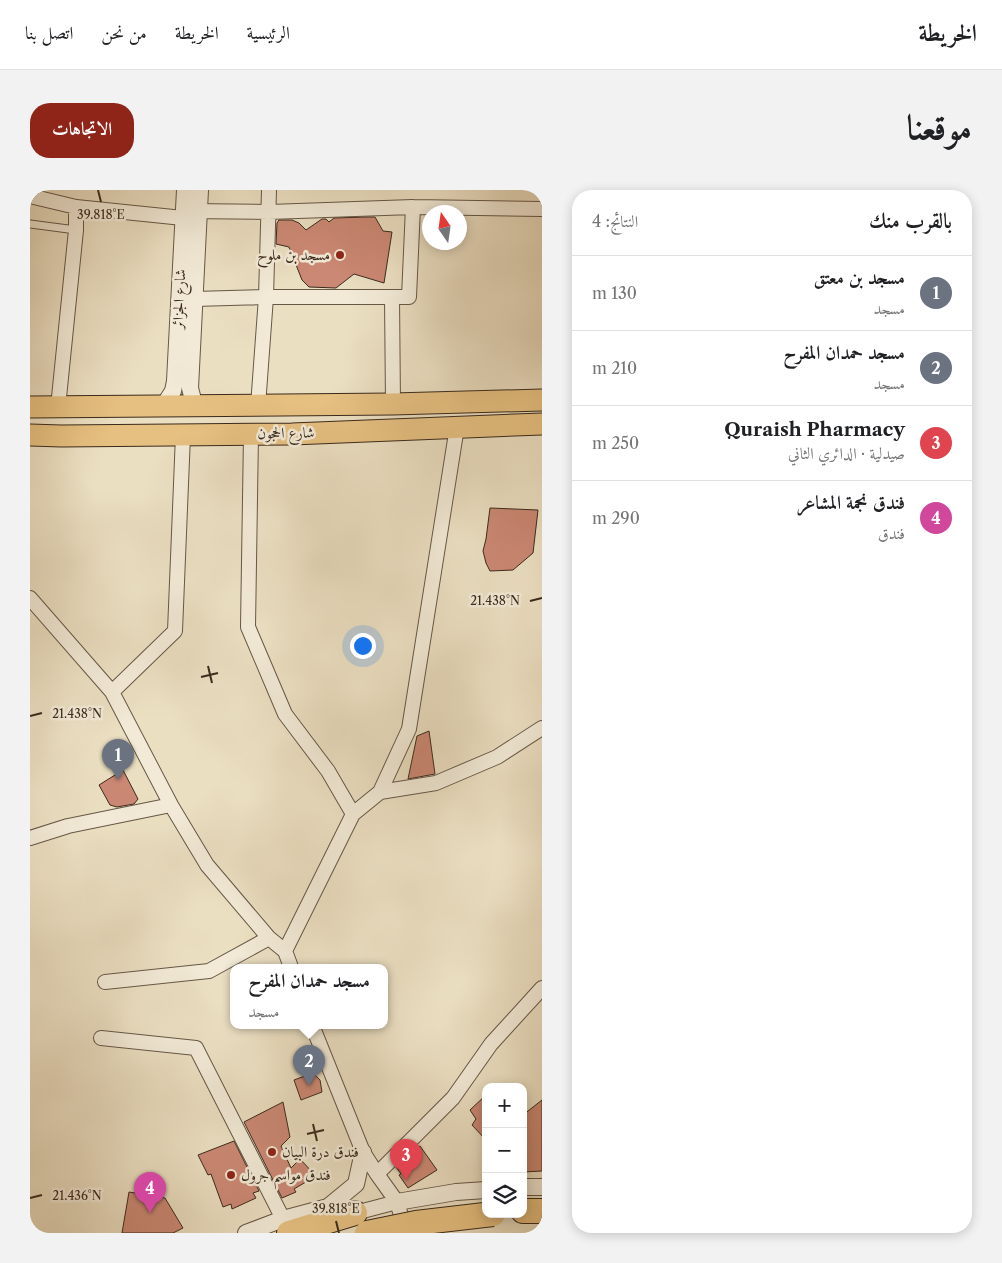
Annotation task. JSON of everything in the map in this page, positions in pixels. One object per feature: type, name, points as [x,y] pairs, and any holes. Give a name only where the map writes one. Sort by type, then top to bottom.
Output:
[{"type":"highway","points":[[527,1211],[542,1211]]},
{"type":"highway","points":[[286,1226],[355,1213]]},
{"type":"highway","points":[[367,1233],[416,1222],[482,1215]]},
{"type":"main road","name":"شارع الحجون","points":[[30,407],[258,406],[542,400]]},
{"type":"main road","name":"شارع الحجون","points":[[30,435],[251,434],[542,424]]},
{"type":"street","name":"شارع الجزائر","points":[[185,190],[194,299],[190,388],[196,405]]},
{"type":"street","name":"شارع الجزائر","points":[[164,405],[173,392],[175,381],[188,214],[200,190]]},
{"type":"street","points":[[258,406],[266,297],[269,190]]},
{"type":"street","points":[[30,196],[76,207],[188,214],[413,207],[542,209]]},
{"type":"street","points":[[58,407],[76,230],[76,207]]},
{"type":"street","points":[[194,299],[266,297],[409,298],[413,207]]},
{"type":"street","points":[[392,298],[393,404]]},
{"type":"street","points":[[285,951],[353,814],[380,792],[409,729],[457,427]]},
{"type":"street","points":[[251,434],[248,627],[285,714],[328,771],[353,814]]},
{"type":"street","points":[[112,692],[176,631],[183,435]]},
{"type":"street","points":[[30,598],[112,692],[172,805],[207,865],[269,938],[285,951],[290,964]]},
{"type":"street","points":[[380,792],[436,783],[497,758],[542,728]]},
{"type":"street","points":[[30,838],[68,826],[172,805]]},
{"type":"street","points":[[105,982],[209,971],[269,938]]},
{"type":"street","points":[[377,1174],[453,1098],[490,1044],[542,988]]},
{"type":"street","points":[[314,1029],[363,1152],[397,1202],[406,1233]]},
{"type":"street","points":[[102,1038],[196,1048],[286,1226]]},
{"type":"street","points":[[246,1233],[286,1226],[328,1207],[356,1184],[363,1152]]},
{"type":"street","points":[[527,1187],[542,1187]]},
{"type":"street","points":[[328,1207],[355,1213],[397,1202],[456,1192],[482,1190]]},
{"type":"lane","points":[[30,224],[76,230]]},
{"type":"building","name":"مسجد بن ملوح","points":[[375,217],[383,231],[392,232],[384,283],[354,274],[336,288],[309,287],[302,280],[289,247],[276,244],[277,223],[279,220],[292,220],[299,223],[306,230],[322,219],[326,219],[329,222],[334,218]]},
{"type":"building","points":[[490,508],[538,510],[533,553],[513,570],[490,571],[486,563],[483,551]]},
{"type":"building","points":[[429,731],[435,774],[408,779],[417,736]]},
{"type":"building","points":[[123,770],[138,799],[134,804],[117,807],[110,805],[99,785]]},
{"type":"building","points":[[313,1073],[320,1080],[322,1092],[301,1100],[294,1080]]},
{"type":"building","points":[[482,1099],[482,1136],[472,1125],[476,1119],[470,1110]]},
{"type":"building","points":[[542,1100],[542,1171],[527,1172],[527,1112]]},
{"type":"building","name":"فندق درة البيان","points":[[283,1102],[290,1137],[281,1146],[291,1168],[300,1159],[316,1176],[294,1189],[296,1192],[282,1198],[244,1122]]},
{"type":"building","name":"فندق مواسم جرول","points":[[234,1141],[259,1191],[253,1193],[256,1198],[232,1209],[231,1204],[223,1207],[211,1174],[208,1175],[198,1155]]},
{"type":"building","points":[[420,1146],[437,1170],[408,1188],[396,1167]]},
{"type":"building","points":[[129,1192],[165,1198],[183,1228],[173,1233],[122,1233]]},
{"type":"place","name":"مسجد بن ملوح","points":[[340,255]]},
{"type":"place","name":"مسجد بن معتق","points":[[118,780]]},
{"type":"place","name":"مسجد حمدان المفرح","points":[[309,1086]]},
{"type":"place","name":"فندق درة البيان","points":[[272,1152]]},
{"type":"place","name":"فندق مواسم جرول","points":[[231,1175]]},
{"type":"place","name":"Quraish Pharmacy","points":[[406,1180]]},
{"type":"place","name":"فندق نجمة المشاعر","points":[[150,1213]]}]
